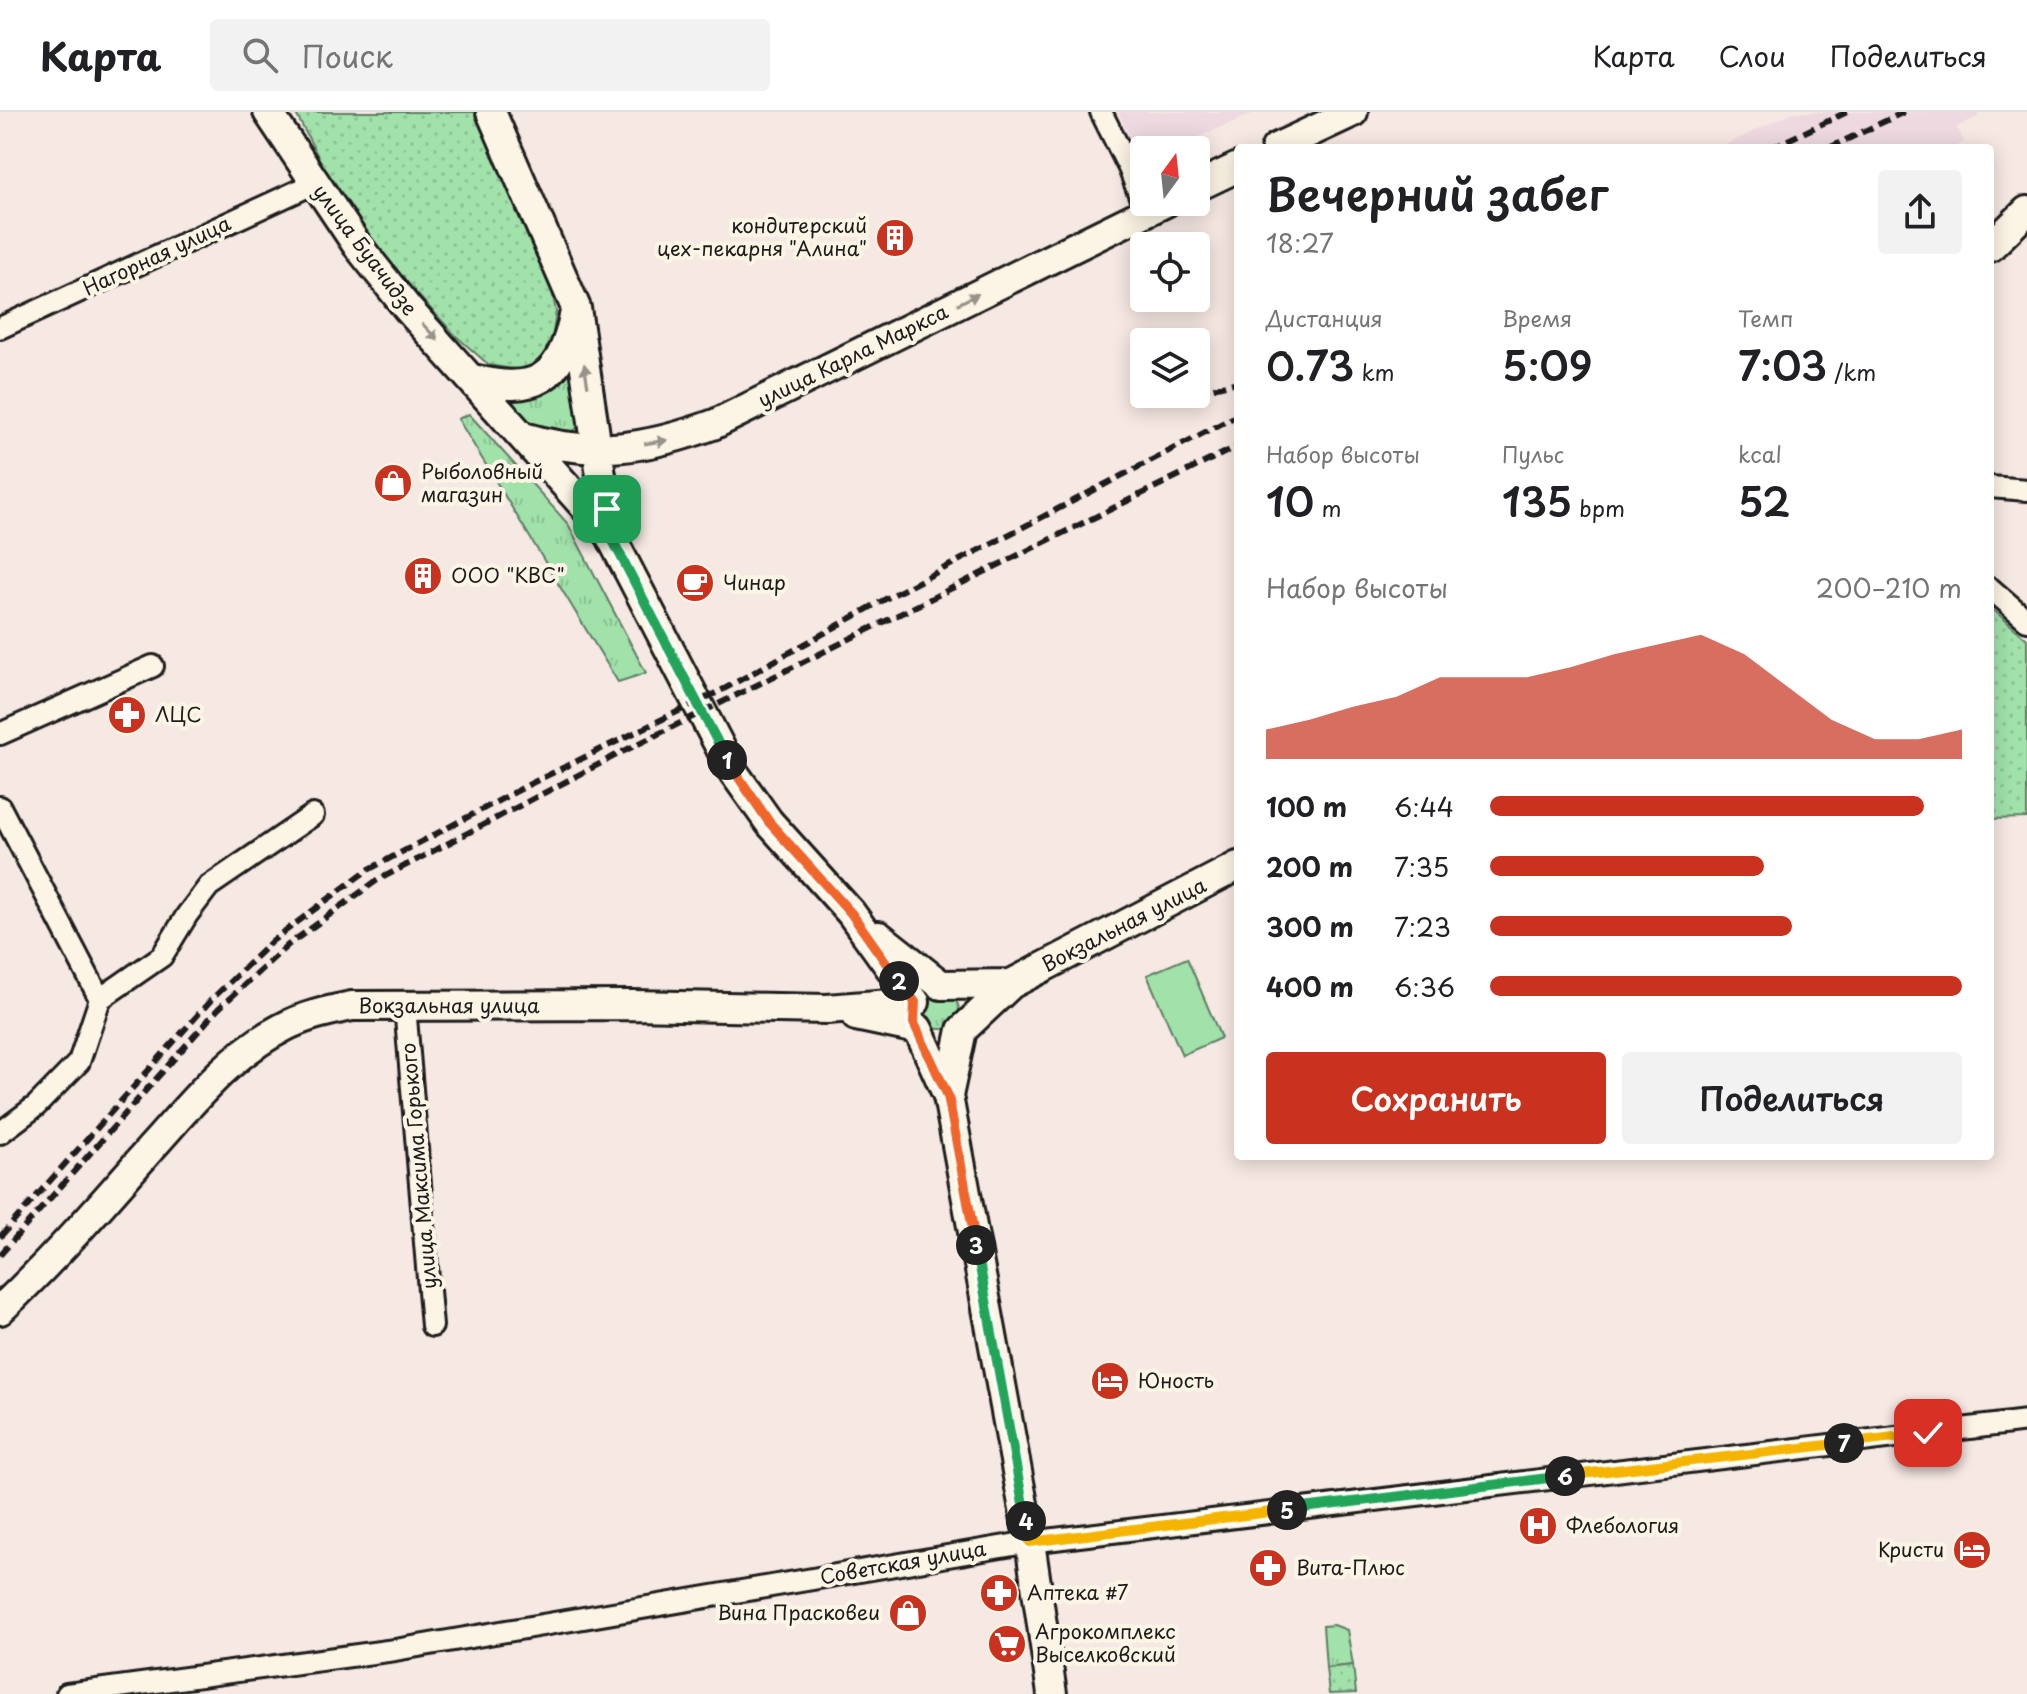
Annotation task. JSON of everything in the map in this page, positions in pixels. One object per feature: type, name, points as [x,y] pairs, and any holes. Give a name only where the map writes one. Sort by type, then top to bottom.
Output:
[{"type":"main road","name":"улица Буачидзе","points":[[268,112],[357,245],[400,299],[610,535],[732,770],[769,822],[851,913]]},
{"type":"main road","name":"улица Буачидзе","points":[[491,112],[576,308],[610,535]]},
{"type":"main road","points":[[1285,144],[1353,112]]},
{"type":"main road","points":[[1210,180],[1234,169]]},
{"type":"main road","points":[[1994,243],[2027,211]]},
{"type":"main road","name":"улица Карла Маркса","points":[[524,437],[555,447],[598,448],[675,439],[715,424],[1138,216]]},
{"type":"main road","points":[[473,379],[502,386],[525,385],[541,378],[559,363],[569,342],[576,308]]},
{"type":"main road","name":"Вокзальная улица","points":[[1011,984],[1234,868]]},
{"type":"main road","points":[[851,913],[941,985],[957,991],[966,1005],[966,1022],[948,1096]]},
{"type":"main road","points":[[851,913],[916,1016],[924,1035],[940,1040],[956,1035],[1011,984]]},
{"type":"main road","points":[[1011,984],[941,985],[925,989],[916,1016],[948,1096],[1030,1542],[1052,1694]]},
{"type":"main road","name":"Вокзальная улица","points":[[0,1310],[45,1267],[201,1092],[243,1054],[280,1028],[314,1013],[352,1006],[633,1005],[827,1009],[916,1016]]},
{"type":"street","points":[[1101,112],[1130,169]]},
{"type":"street","name":"Нагорная улица","points":[[0,328],[315,183]]},
{"type":"street","points":[[1994,487],[2027,490]]},
{"type":"street","points":[[1994,591],[2027,620]]},
{"type":"street","points":[[0,734],[153,666]]},
{"type":"street","points":[[0,807],[100,999]]},
{"type":"street","points":[[0,1133],[36,1106],[79,1062],[100,999],[162,956],[209,886],[313,815]]},
{"type":"street","name":"улица Максима Горького","points":[[405,1006],[432,1326]]},
{"type":"street","name":"Советская улица","points":[[67,1694],[395,1650],[1030,1542],[2027,1421]]},
{"type":"shaded area","points":[[1118,112],[1256,112],[1200,136],[1130,138]]},
{"type":"shaded area","points":[[1794,112],[1977,112],[1979,116],[1957,127],[1964,142],[1960,144],[1727,144]]},
{"type":"green space","points":[[295,112],[481,112],[546,257],[556,312],[550,353],[525,371],[489,365],[456,336],[403,279],[338,195]]},
{"type":"green space","points":[[570,364],[582,420],[575,430],[553,439],[523,421],[505,396]]},
{"type":"green space","points":[[469,414],[568,524],[646,673],[618,682],[458,419]]},
{"type":"green space","points":[[1994,610],[2027,639],[2027,818],[1994,819]]},
{"type":"green space","points":[[1187,958],[1221,1038],[1182,1055],[1147,975]]},
{"type":"green space","points":[[941,993],[954,998],[959,1011],[954,1024],[941,1029],[928,1024],[923,1011],[928,998]]},
{"type":"green space","points":[[1334,1625],[1347,1630],[1353,1665],[1326,1668],[1323,1626]]},
{"type":"green space","points":[[1353,1665],[1356,1693],[1329,1694],[1326,1668]]},
{"type":"railway","points":[[1779,144],[1847,112]]},
{"type":"railway","points":[[1837,144],[1904,112]]},
{"type":"railway","points":[[1210,389],[1234,383]]},
{"type":"railway","points":[[0,1237],[211,1000],[272,941],[366,871],[530,784],[724,689],[889,597],[1234,417]]},
{"type":"railway","points":[[0,1255],[218,1009],[288,945],[376,881],[628,749],[1234,448]]},
{"type":"place","name":"кондитерский цех-пекарня \"Алина\"","points":[[895,238]]},
{"type":"place","name":"Рыболовный магазин","points":[[393,483]]},
{"type":"place","name":"ООО \"КВС\"","points":[[423,576]]},
{"type":"place","name":"Чинар","points":[[695,583]]},
{"type":"place","name":"ЛЦС","points":[[127,715]]},
{"type":"place","name":"Юность","points":[[1110,1381]]},
{"type":"place","name":"Флебология","points":[[1538,1526]]},
{"type":"place","name":"Кристи","points":[[1972,1550]]},
{"type":"place","name":"Вита-Плюс","points":[[1268,1568]]},
{"type":"place","name":"Аптека #7","points":[[999,1593]]},
{"type":"place","name":"Вина Прасковеи","points":[[908,1613]]},
{"type":"place","name":"Агрокомплекс Выселковский","points":[[1007,1644]]},
{"type":"route","points":[[607,509],[610,535],[732,770],[769,822],[851,913],[915,1002],[914,1023],[948,1096],[1030,1542],[1928,1433]]}]
